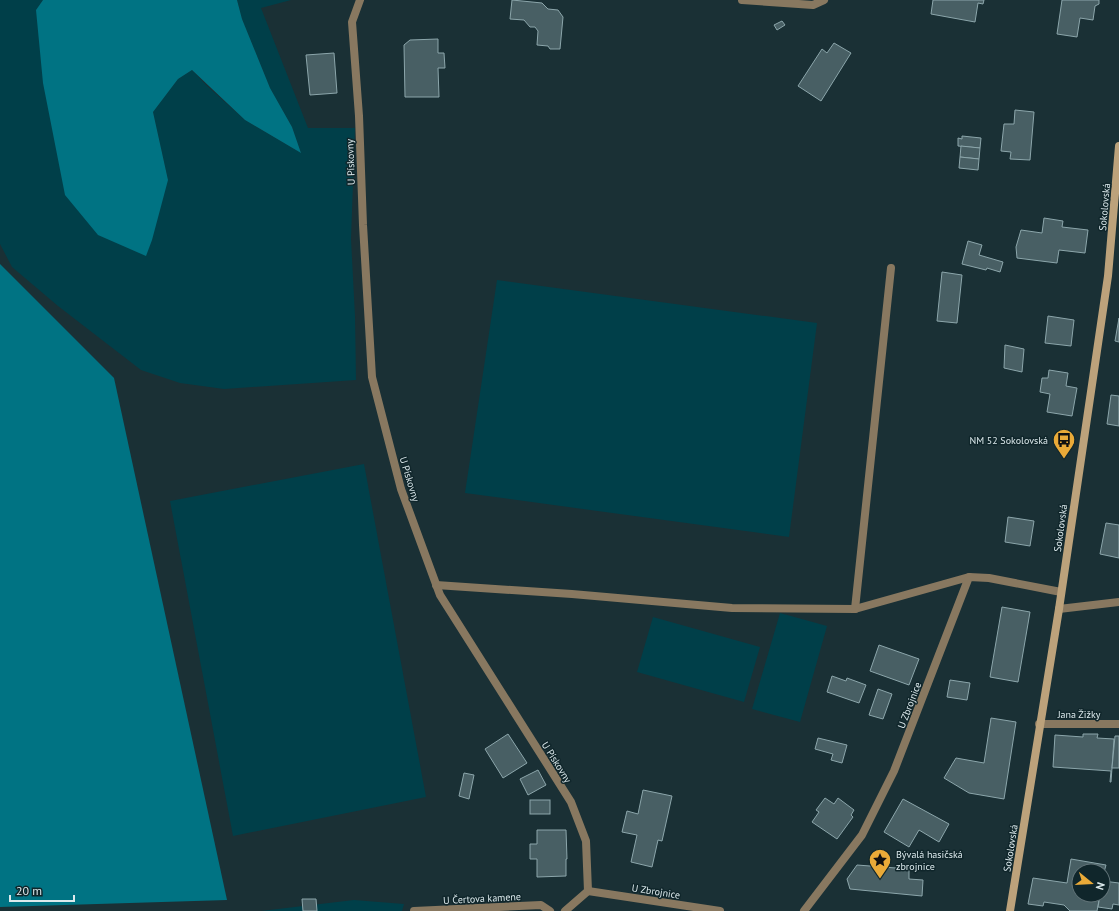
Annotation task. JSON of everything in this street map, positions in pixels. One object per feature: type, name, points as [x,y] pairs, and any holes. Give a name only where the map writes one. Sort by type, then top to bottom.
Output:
[{"type":"street","name":"U Pískovny","points":[[360,0],[352,22],[359,116],[363,225],[372,377],[401,489],[440,595],[571,802],[586,841],[588,890]]},
{"type":"street","points":[[742,0],[813,5],[824,0]]},
{"type":"street","name":"Sokolovská","points":[[1010,911],[1061,592],[1108,276],[1119,146]]},
{"type":"street","points":[[855,609],[891,268]]},
{"type":"street","points":[[436,585],[572,594],[732,608],[855,609],[968,577],[989,578],[1061,592]]},
{"type":"street","name":"U Zbrojnice","points":[[804,911],[862,835],[894,771],[968,577]]},
{"type":"street","points":[[1058,609],[1119,602]]},
{"type":"street","name":"Jana Žižky","points":[[1040,724],[1119,724]]},
{"type":"street","points":[[565,911],[588,890]]},
{"type":"street","name":"U Zbrojnice","points":[[588,890],[720,911]]},
{"type":"street","name":"U Čertova kamene","points":[[414,911],[541,905],[550,911]]},
{"type":"shaded area","points":[[0,0],[43,0],[36,10],[168,180],[153,112],[178,79],[192,70],[206,85],[245,120],[301,153],[292,127],[270,88],[242,19],[237,0],[291,0],[261,8],[308,128],[355,128],[351,239],[355,316],[356,380],[224,389],[180,383],[141,370],[58,306],[12,267],[0,244]]},
{"type":"shaded area","points":[[43,0],[237,0],[242,19],[270,88],[292,127],[301,153],[245,120],[192,70],[178,79],[153,112],[168,180],[152,240],[146,256],[98,235],[65,195],[43,83],[36,10]]},
{"type":"shaded area","points":[[0,264],[114,378],[227,900],[0,907]]},
{"type":"shaded area","points":[[497,280],[817,323],[789,537],[465,493]]},
{"type":"shaded area","points":[[364,464],[426,797],[233,836],[170,501]]},
{"type":"shaded area","points":[[780,613],[827,626],[800,722],[752,709]]},
{"type":"shaded area","points":[[653,617],[760,647],[744,702],[637,672]]},
{"type":"shaded area","points":[[354,900],[404,904],[402,911],[261,911]]},
{"type":"building","points":[[512,0],[542,3],[548,9],[558,10],[563,17],[560,49],[550,49],[548,46],[537,45],[538,31],[535,27],[530,27],[524,20],[510,19]]},
{"type":"building","points":[[933,0],[984,0],[983,4],[978,3],[975,22],[931,14]]},
{"type":"building","points":[[1062,0],[1099,0],[1099,4],[1095,6],[1093,20],[1080,18],[1077,37],[1057,34]]},
{"type":"building","points":[[782,21],[785,25],[777,30],[774,25]]},
{"type":"building","points":[[438,39],[438,53],[444,53],[445,68],[438,68],[439,97],[405,97],[404,45],[410,40]]},
{"type":"building","points":[[834,43],[851,53],[821,101],[798,86],[822,49],[827,53]]},
{"type":"building","points":[[334,53],[337,93],[310,95],[306,55]]},
{"type":"building","points":[[1015,110],[1034,112],[1030,160],[1010,159],[1011,152],[1001,151],[1004,124],[1014,124]]},
{"type":"building","points":[[962,136],[981,138],[980,148],[958,146],[958,138],[962,139]]},
{"type":"building","points":[[961,146],[980,148],[979,159],[960,157]]},
{"type":"building","points":[[960,157],[979,159],[978,170],[959,168]]},
{"type":"building","points":[[1044,218],[1063,221],[1062,227],[1088,230],[1085,253],[1059,250],[1057,263],[1017,258],[1016,247],[1021,230],[1042,233]]},
{"type":"building","points":[[968,241],[982,245],[979,255],[1003,262],[1000,272],[987,268],[986,270],[962,264]]},
{"type":"building","points":[[942,272],[962,275],[957,323],[937,321]]},
{"type":"building","points":[[1048,316],[1074,320],[1071,346],[1045,343]]},
{"type":"building","points":[[1119,318],[1119,342],[1115,341]]},
{"type":"building","points":[[1005,345],[1024,349],[1022,372],[1004,368]]},
{"type":"building","points":[[1049,370],[1068,373],[1066,386],[1077,388],[1072,416],[1047,412],[1050,394],[1040,392],[1042,378],[1048,378]]},
{"type":"building","points":[[1111,395],[1119,396],[1119,426],[1107,424]]},
{"type":"building","points":[[1008,517],[1034,521],[1030,546],[1005,542]]},
{"type":"building","points":[[1106,523],[1119,525],[1119,558],[1100,554]]},
{"type":"building","points":[[1002,607],[1030,612],[1018,682],[990,677]]},
{"type":"building","points":[[879,645],[919,659],[909,685],[870,671]]},
{"type":"building","points":[[832,676],[846,681],[847,678],[866,685],[859,703],[827,692]]},
{"type":"building","points":[[950,680],[970,683],[967,700],[947,697]]},
{"type":"building","points":[[878,689],[892,694],[883,719],[869,715]]},
{"type":"building","points":[[991,718],[1016,722],[1004,799],[969,793],[944,778],[956,758],[984,763]]},
{"type":"building","points":[[508,734],[527,763],[503,778],[485,749]]},
{"type":"building","points":[[1083,734],[1098,734],[1097,738],[1114,739],[1111,782],[1111,771],[1053,767],[1055,735],[1083,737]]},
{"type":"building","points":[[1115,736],[1119,736],[1119,768],[1112,768]]},
{"type":"building","points":[[818,738],[847,745],[842,763],[831,760],[833,754],[815,749]]},
{"type":"building","points":[[538,770],[546,785],[528,795],[520,779]]},
{"type":"building","points":[[464,773],[474,775],[469,799],[459,796]]},
{"type":"building","points":[[643,790],[672,796],[662,841],[658,840],[652,867],[631,862],[637,835],[622,832],[627,811],[638,814]]},
{"type":"building","points":[[825,798],[834,804],[838,798],[854,810],[851,815],[853,817],[837,839],[812,822],[819,812],[816,810]]},
{"type":"building","points":[[903,799],[949,824],[939,842],[919,830],[909,847],[884,832]]},
{"type":"building","points":[[530,800],[550,800],[550,814],[530,814]]},
{"type":"building","points":[[537,830],[566,830],[566,876],[537,877],[537,859],[530,859],[530,844],[537,844]]},
{"type":"building","points":[[1071,859],[1094,863],[1071,863],[1071,903],[1098,903],[1097,911],[1070,911],[1064,905],[1044,902],[1043,906],[1028,904],[1033,878],[1067,883]]},
{"type":"building","points":[[857,865],[909,869],[909,879],[923,880],[922,896],[850,889],[847,879]]},
{"type":"building","points":[[1111,882],[1119,883],[1119,905],[1113,904],[1112,909],[1098,907],[1099,903],[1111,903]]},
{"type":"building","points":[[302,899],[316,899],[317,911],[303,911]]},
{"type":"place","name":"NM 52 Sokolovská","points":[[1064,460]]},
{"type":"place","name":"Bývalá hasičská zbrojnice","points":[[880,880]]}]
